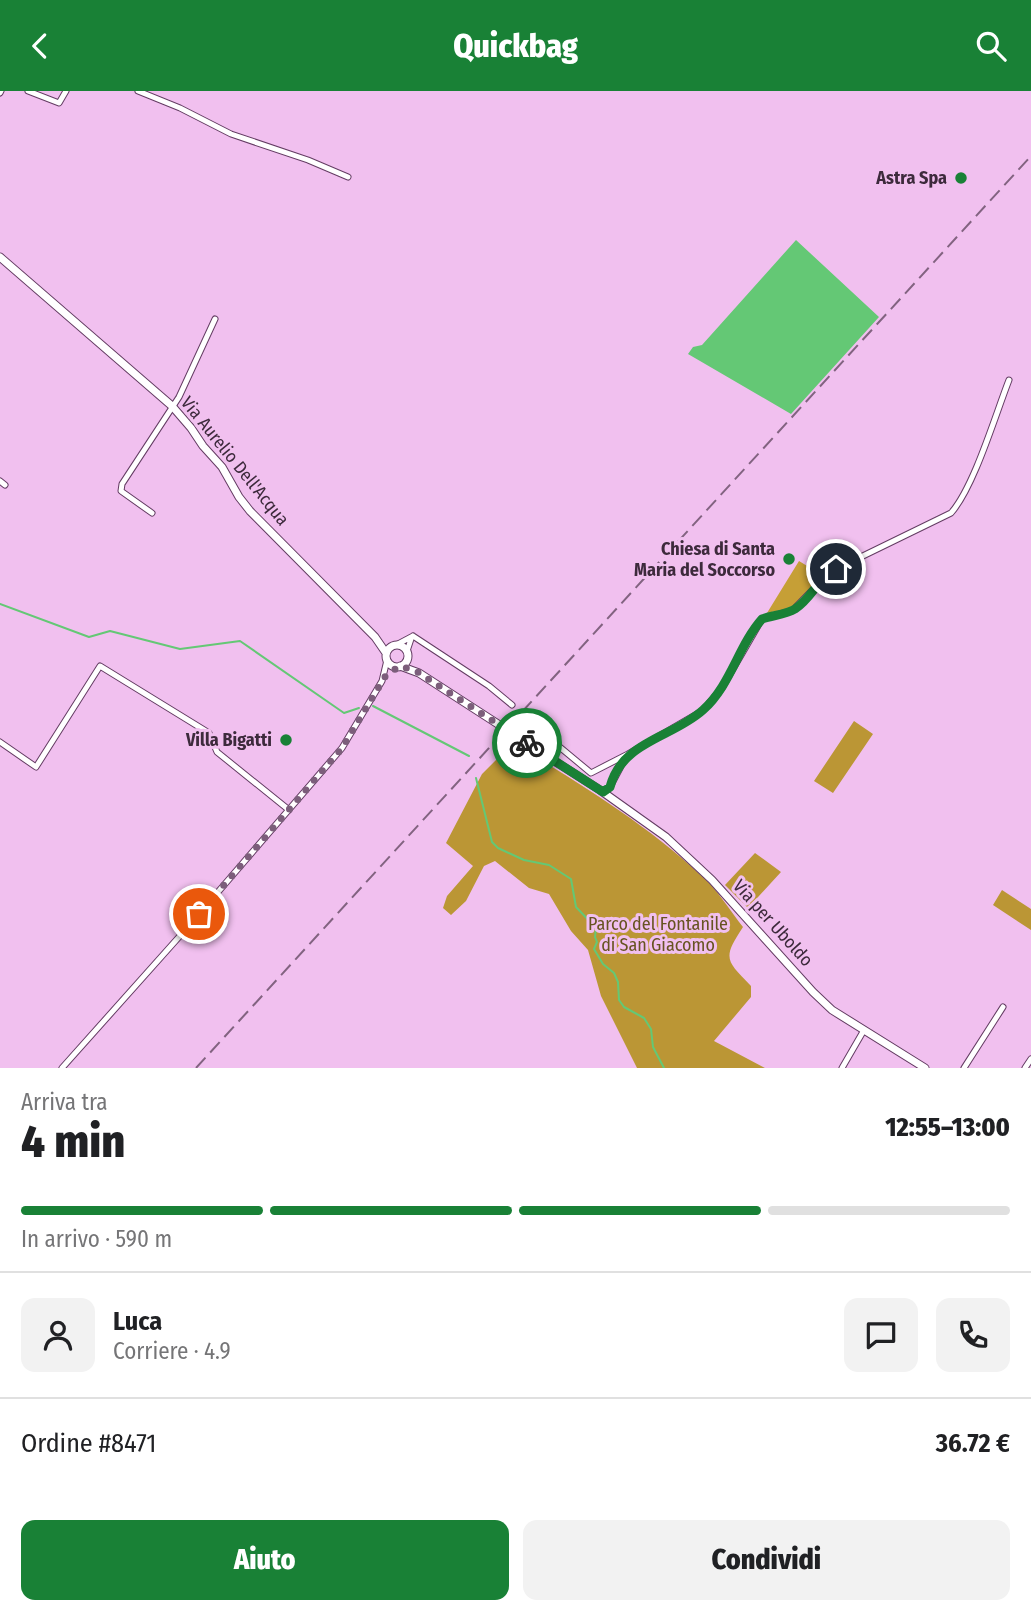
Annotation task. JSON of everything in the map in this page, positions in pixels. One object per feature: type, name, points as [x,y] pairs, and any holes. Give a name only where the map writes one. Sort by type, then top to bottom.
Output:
[{"type":"street","points":[[28,91],[59,103],[66,91]]},
{"type":"street","points":[[138,91],[180,108],[231,134],[308,160],[348,177]]},
{"type":"street","name":"Via Aurelio Dell'Acqua","points":[[0,257],[185,419],[259,521],[375,637],[386,657]]},
{"type":"street","points":[[152,513],[120,488],[185,386],[215,319]]},
{"type":"street","points":[[530,725],[591,773],[702,711],[722,688],[762,619],[793,610],[830,572],[951,513],[965,493],[1009,380]]},
{"type":"street","points":[[382,681],[386,657],[395,645],[413,636]]},
{"type":"street","points":[[62,1068],[342,748],[382,681],[405,663],[413,636]]},
{"type":"street","points":[[413,636],[489,686],[512,705]]},
{"type":"street","name":"Via Aurelio Dell'Acqua","points":[[375,637],[395,645]]},
{"type":"street","points":[[395,645],[403,646],[419,673]]},
{"type":"street","points":[[386,657],[391,665],[419,673],[603,792],[610,787],[628,754]]},
{"type":"street","points":[[0,742],[36,767],[100,666],[209,733],[216,752],[289,810]]},
{"type":"street","name":"Via per Uboldo","points":[[603,792],[681,849],[832,1010],[925,1068]]},
{"type":"street","points":[[964,1068],[1003,1007]]},
{"type":"street","points":[[842,1068],[864,1030]]},
{"type":"street","points":[[1025,1068],[1031,1059]]},
{"type":"shaded area","points":[[796,240],[879,317],[791,414],[688,354],[693,347],[702,345]]},
{"type":"shaded area","points":[[799,561],[822,575],[800,601],[787,608],[767,613]]},
{"type":"green space","points":[[854,721],[873,734],[833,793],[814,781]]},
{"type":"green space","name":"Parco del Fontanile di San Giacomo","points":[[513,743],[640,825],[688,863],[719,894],[743,927],[732,946],[730,959],[751,986],[751,997],[714,1041],[765,1068],[637,1068],[601,996],[588,950],[571,931],[549,894],[529,888],[495,861],[484,866],[466,901],[451,915],[443,908],[447,896],[473,866],[446,843],[482,774]]},
{"type":"green space","points":[[755,853],[781,872],[748,908],[725,885]]},
{"type":"green space","points":[[1002,890],[1031,909],[1031,930],[993,905]]},
{"type":"waterway","points":[[0,604],[89,637],[110,631],[180,649],[240,641],[344,713],[359,708]]},
{"type":"waterway","points":[[373,706],[469,756]]},
{"type":"waterway","points":[[476,778],[492,842],[498,848],[524,860],[549,865],[571,879],[576,907],[596,928],[597,942],[594,949],[618,982],[619,1000],[624,1007],[644,1018],[651,1029],[653,1047],[664,1068]]},
{"type":"railway","points":[[196,1068],[1031,156]]},
{"type":"way so far","points":[[199,914],[342,748],[382,681],[394,669],[400,666],[416,671],[527,743]]},
{"type":"place","name":"Astra Spa","points":[[961,178]]},
{"type":"place","name":"Chiesa di Santa Maria del Soccorso","points":[[789,559]]},
{"type":"place","name":"Villa Bigatti","points":[[286,740]]},
{"type":"route","points":[[527,743],[605,791],[610,787],[628,754],[690,719],[716,697],[762,619],[793,610],[824,577],[836,569]]}]
